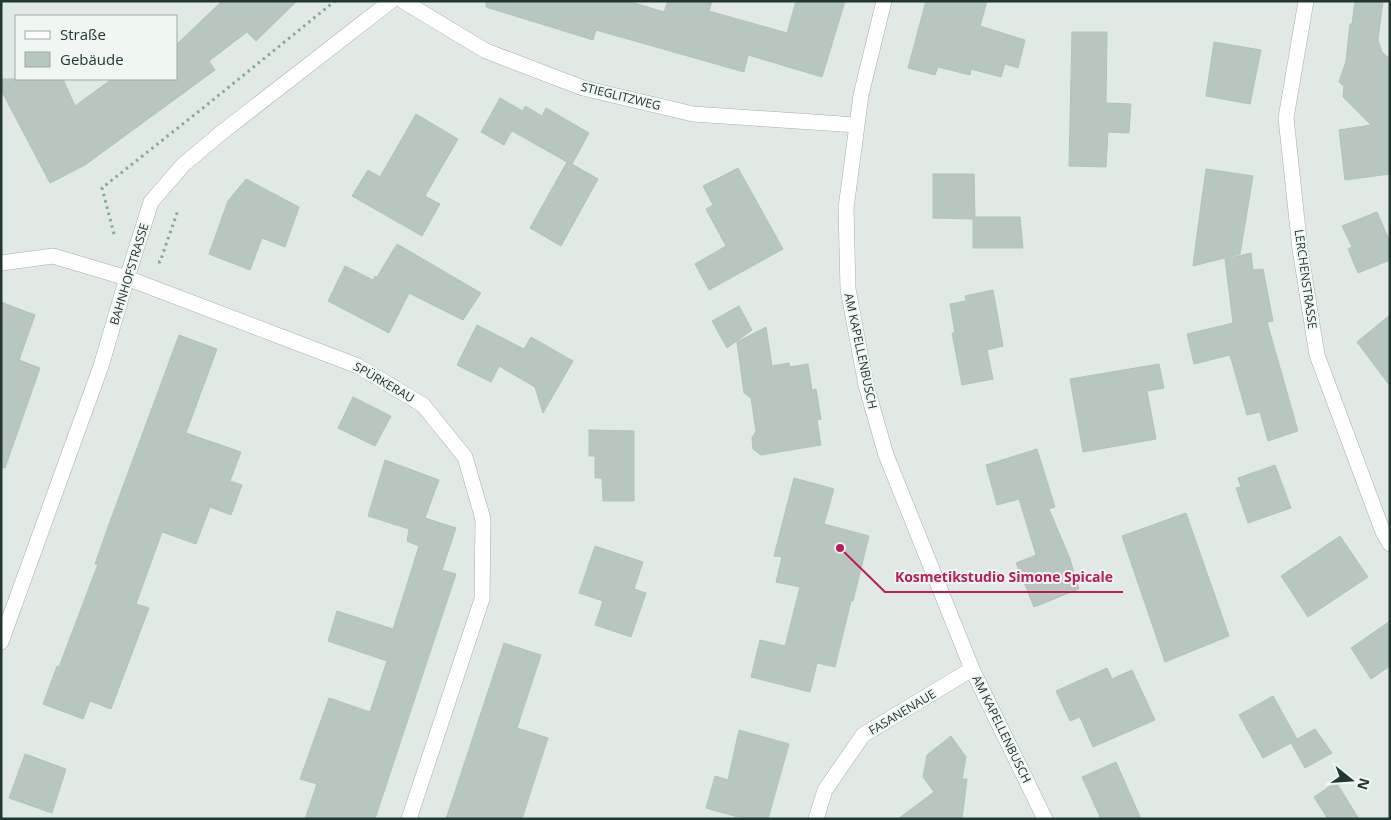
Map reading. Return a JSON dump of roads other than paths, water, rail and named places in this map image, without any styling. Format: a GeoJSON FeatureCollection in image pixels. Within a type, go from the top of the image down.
{"type":"FeatureCollection","features":[{"type":"Feature","properties":{"kind":"street","name":"BAHNHOFSTRASSE"},"geometry":{"type":"LineString","coordinates":[[1,642],[101,366],[152,202],[183,166],[222,133],[391,1]]}},
{"type":"Feature","properties":{"kind":"street","name":"STIEGLITZWEG"},"geometry":{"type":"LineString","coordinates":[[403,1],[486,51],[583,88],[693,114],[857,125]]}},
{"type":"Feature","properties":{"kind":"street","name":"AM KAPELLENBUSCH"},"geometry":{"type":"LineString","coordinates":[[884,1],[862,95],[846,208],[848,289],[866,385],[886,454],[972,669],[1046,819]]}},
{"type":"Feature","properties":{"kind":"street","name":"LERCHENSTRASSE"},"geometry":{"type":"LineString","coordinates":[[1306,1],[1286,118],[1300,249],[1317,355],[1383,532],[1390,544]]}},
{"type":"Feature","properties":{"kind":"street","name":"SPÜRKERAU"},"geometry":{"type":"LineString","coordinates":[[1,263],[52,256],[127,278],[358,366],[423,405],[464,457],[483,519],[482,599],[409,819]]}},
{"type":"Feature","properties":{"kind":"street","name":"FASANENAUE"},"geometry":{"type":"LineString","coordinates":[[816,819],[825,790],[863,735],[972,669]]}},
{"type":"Feature","properties":{"kind":"place","name":"Kosmetikstudio Simone Spicale"},"geometry":{"type":"Point","coordinates":[840,548]}}]}
